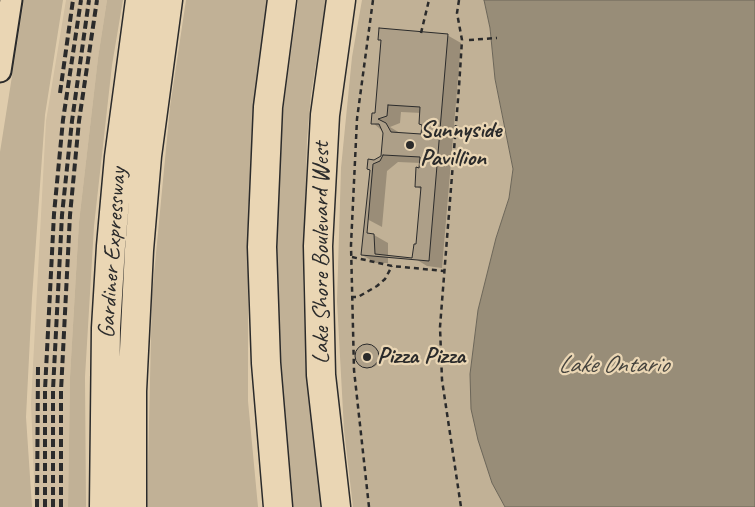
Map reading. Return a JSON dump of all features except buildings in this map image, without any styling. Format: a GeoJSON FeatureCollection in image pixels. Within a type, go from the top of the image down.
{"type":"FeatureCollection","features":[{"type":"Feature","properties":{"kind":"highway","name":"Gardiner Expressway"},"geometry":{"type":"LineString","coordinates":[[104,501],[106,328],[111,246],[119,157],[140,0]]}},
{"type":"Feature","properties":{"kind":"highway","name":"Gardiner Expressway"},"geometry":{"type":"LineString","coordinates":[[132,500],[132,391],[139,250],[147,156],[168,0]]}},
{"type":"Feature","properties":{"kind":"highway"},"geometry":{"type":"LineString","coordinates":[[278,507],[266,362],[262,247],[268,107],[282,0]]}},
{"type":"Feature","properties":{"kind":"highway","name":"Lake Shore Boulevard West"},"geometry":{"type":"LineString","coordinates":[[336,507],[321,375],[318,246],[324,115],[341,0]]}},
{"type":"Feature","properties":{"kind":"main road"},"geometry":{"type":"LineString","coordinates":[[0,71],[11,0]]}},
{"type":"Feature","properties":{"kind":"path"},"geometry":{"type":"LineString","coordinates":[[369,507],[354,370],[351,257],[357,119],[372,0]]}},
{"type":"Feature","properties":{"kind":"path"},"geometry":{"type":"LineString","coordinates":[[421,33],[429,0]]}},
{"type":"Feature","properties":{"kind":"path"},"geometry":{"type":"LineString","coordinates":[[459,0],[459,26],[462,40],[460,87],[440,327],[442,380],[461,507]]}},
{"type":"Feature","properties":{"kind":"path"},"geometry":{"type":"LineString","coordinates":[[469,40],[497,38]]}},
{"type":"Feature","properties":{"kind":"path"},"geometry":{"type":"LineString","coordinates":[[351,257],[392,266],[444,271]]}},
{"type":"Feature","properties":{"kind":"path"},"geometry":{"type":"LineString","coordinates":[[351,297],[358,297],[377,286],[385,278],[392,266]]}},
{"type":"Feature","properties":{"kind":"shaded area"},"geometry":{"type":"Polygon","coordinates":[[[24,0],[63,0],[45,115],[32,298],[26,417],[32,507],[0,507],[0,152],[24,0]]]}},
{"type":"Feature","properties":{"kind":"shaded area"},"geometry":{"type":"Polygon","coordinates":[[[66,0],[107,0],[98,58],[79,222],[70,377],[68,507],[35,507],[31,403],[46,121],[66,0]]]}},
{"type":"Feature","properties":{"kind":"shaded area"},"geometry":{"type":"Polygon","coordinates":[[[107,0],[123,0],[112,65],[94,226],[85,377],[86,507],[68,507],[70,377],[79,222],[98,58],[107,0]]]}},
{"type":"Feature","properties":{"kind":"shaded area"},"geometry":{"type":"Polygon","coordinates":[[[186,0],[270,0],[254,125],[248,218],[248,401],[258,507],[147,507],[152,295],[170,107],[186,0]]]}},
{"type":"Feature","properties":{"kind":"shaded area"},"geometry":{"type":"Polygon","coordinates":[[[298,0],[326,0],[311,95],[307,139],[303,285],[306,364],[321,507],[293,507],[282,410],[276,323],[275,218],[281,126],[298,0]]]}},
{"type":"Feature","properties":{"kind":"shaded area"},"geometry":{"type":"Polygon","coordinates":[[[362,0],[484,0],[490,28],[495,79],[513,169],[509,198],[496,238],[478,310],[470,374],[492,483],[505,507],[353,507],[344,430],[337,301],[341,168],[352,57],[362,0]]]}},
{"type":"Feature","properties":{"kind":"water","name":"Lake Ontario"},"geometry":{"type":"Polygon","coordinates":[[[484,0],[755,0],[755,507],[505,507],[492,483],[478,440],[471,409],[470,374],[478,310],[496,238],[509,198],[513,169],[495,79],[490,28],[484,0]]]}},
{"type":"Feature","properties":{"kind":"railway"},"geometry":{"type":"LineString","coordinates":[[60,93],[73,0]]}},
{"type":"Feature","properties":{"kind":"railway"},"geometry":{"type":"LineString","coordinates":[[45,507],[45,390],[54,214],[63,120],[81,0]]}},
{"type":"Feature","properties":{"kind":"railway"},"geometry":{"type":"LineString","coordinates":[[53,507],[53,390],[62,215],[72,121],[89,0]]}},
{"type":"Feature","properties":{"kind":"railway"},"geometry":{"type":"LineString","coordinates":[[61,507],[61,391],[70,215],[79,121],[97,0]]}},
{"type":"Feature","properties":{"kind":"railway"},"geometry":{"type":"LineString","coordinates":[[37,507],[38,367]]}},
{"type":"Feature","properties":{"kind":"place","name":"Sunnyside Pavillion"},"geometry":{"type":"Point","coordinates":[410,145]}},
{"type":"Feature","properties":{"kind":"place","name":"Pizza Pizza"},"geometry":{"type":"Point","coordinates":[367,357]}}]}
